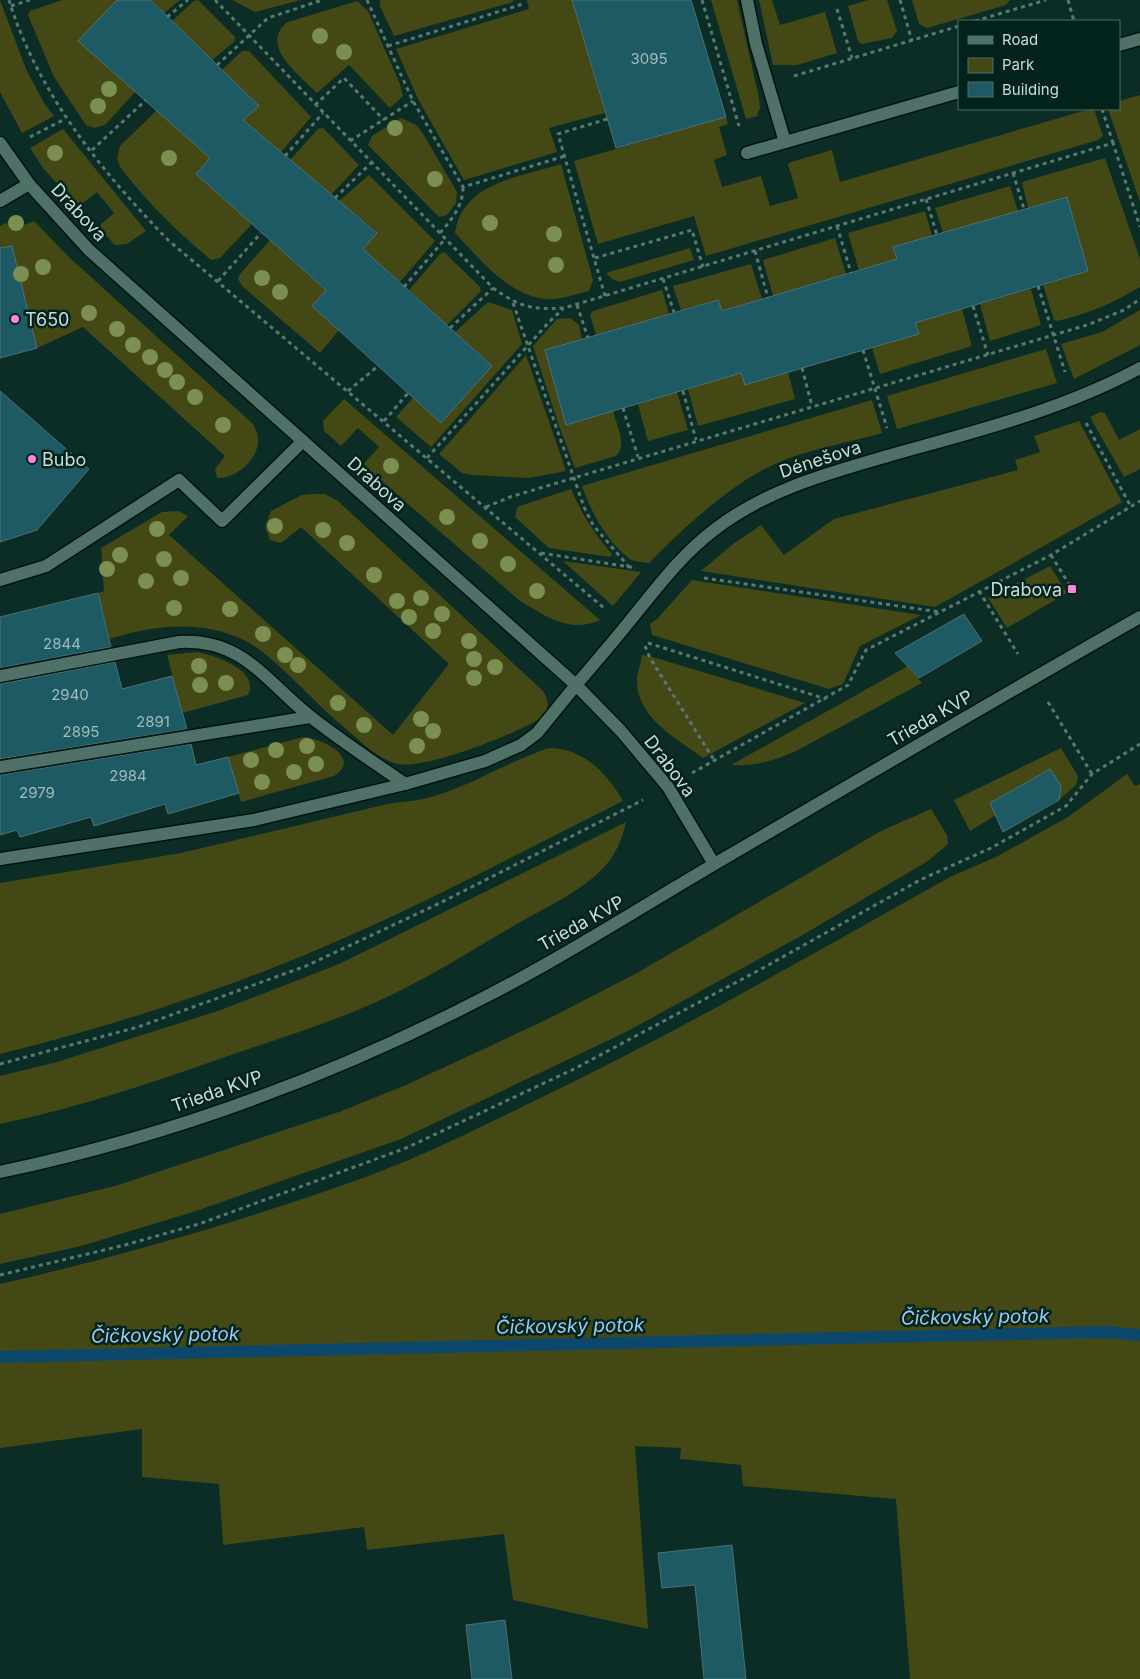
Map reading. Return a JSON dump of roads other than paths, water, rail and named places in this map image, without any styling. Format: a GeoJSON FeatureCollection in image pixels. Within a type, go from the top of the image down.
{"type":"FeatureCollection","features":[{"type":"Feature","properties":{"kind":"street"},"geometry":{"type":"LineString","coordinates":[[747,0],[767,84],[784,142]]}},
{"type":"Feature","properties":{"kind":"street"},"geometry":{"type":"LineString","coordinates":[[1120,45],[1140,39]]}},
{"type":"Feature","properties":{"kind":"street"},"geometry":{"type":"LineString","coordinates":[[747,153],[958,92]]}},
{"type":"Feature","properties":{"kind":"street","name":"Drabova"},"geometry":{"type":"LineString","coordinates":[[2,146],[30,184],[89,250],[576,686],[621,731],[668,787],[714,864]]}},
{"type":"Feature","properties":{"kind":"street"},"geometry":{"type":"LineString","coordinates":[[0,201],[30,184]]}},
{"type":"Feature","properties":{"kind":"street","name":"Dénešova"},"geometry":{"type":"LineString","coordinates":[[0,859],[254,820],[406,784],[486,761],[521,745],[537,733],[626,627],[668,573],[715,529],[785,488],[818,476],[1016,420],[1074,400],[1140,368]]}},
{"type":"Feature","properties":{"kind":"street"},"geometry":{"type":"LineString","coordinates":[[0,580],[46,566],[179,480],[222,521],[303,441]]}},
{"type":"Feature","properties":{"kind":"street","name":"Trieda KVP"},"geometry":{"type":"LineString","coordinates":[[0,1172],[128,1140],[242,1102],[352,1059],[481,999],[636,912],[714,864],[1140,617]]}},
{"type":"Feature","properties":{"kind":"street"},"geometry":{"type":"LineString","coordinates":[[0,676],[180,642],[199,641],[234,652],[261,671],[310,717],[406,784]]}},
{"type":"Feature","properties":{"kind":"street"},"geometry":{"type":"LineString","coordinates":[[0,767],[310,717]]}},
{"type":"Feature","properties":{"kind":"waterway","name":"Čičkovský potok"},"geometry":{"type":"LineString","coordinates":[[0,1357],[1106,1332],[1140,1335]]}},
{"type":"Feature","properties":{"kind":"place","name":"T650"},"geometry":{"type":"Point","coordinates":[15,319]}},
{"type":"Feature","properties":{"kind":"place","name":"Bubo"},"geometry":{"type":"Point","coordinates":[32,459]}},
{"type":"Feature","properties":{"kind":"place","name":"Drabova"},"geometry":{"type":"Point","coordinates":[1072,589]}}]}
